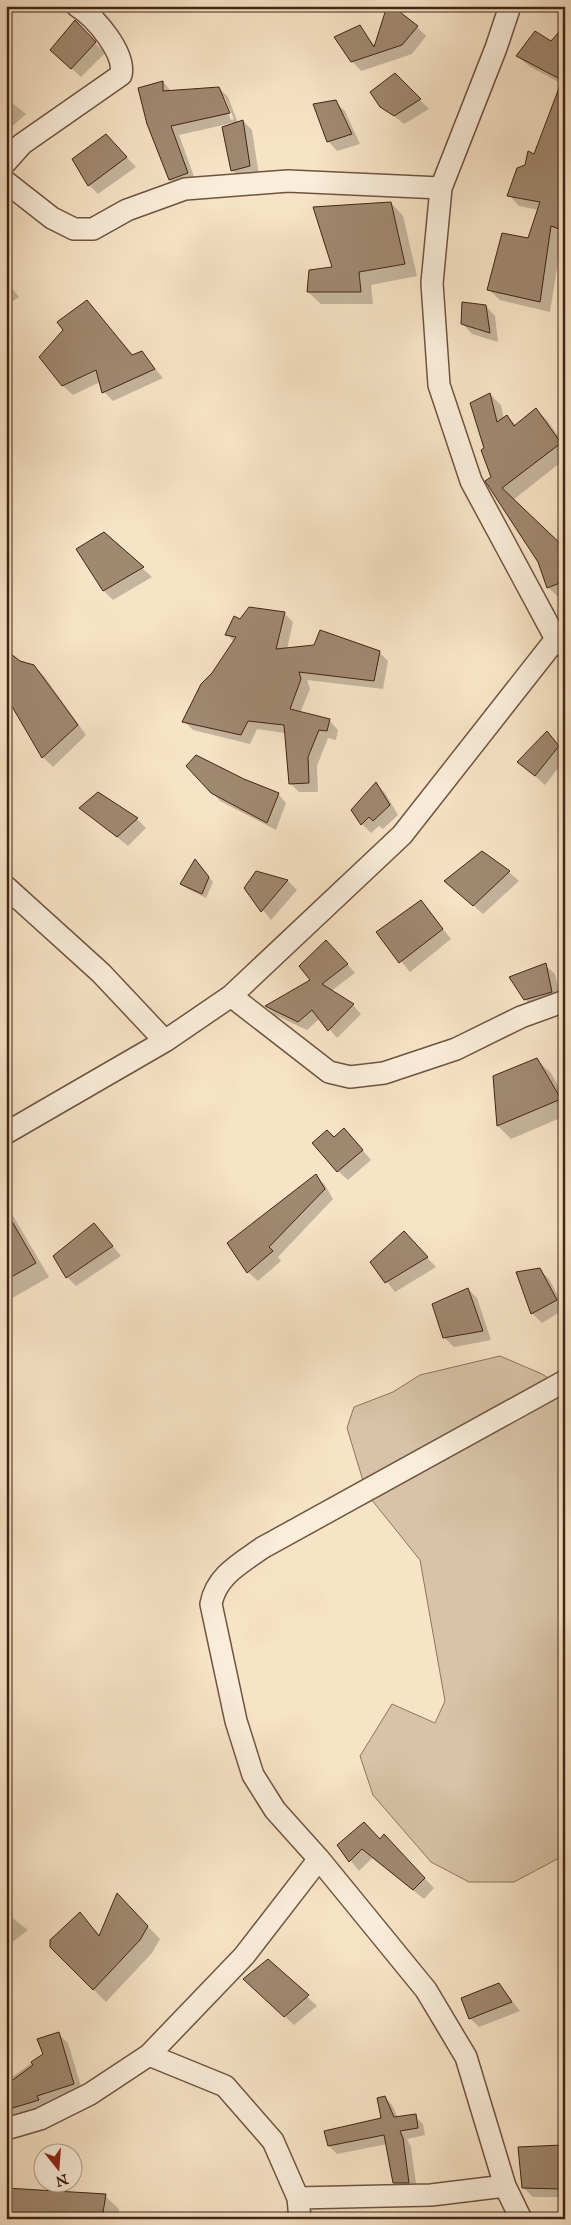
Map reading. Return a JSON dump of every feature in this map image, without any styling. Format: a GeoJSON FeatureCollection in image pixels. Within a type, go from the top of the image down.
{"type":"FeatureCollection","features":[{"type":"Feature","properties":{"kind":"street"},"geometry":{"type":"LineString","coordinates":[[6,162],[22,144],[121,76],[122,68],[111,40],[88,13],[77,6]]}},
{"type":"Feature","properties":{"kind":"street"},"geometry":{"type":"LineString","coordinates":[[6,1133],[165,1041],[232,996],[402,834],[560,643],[471,481],[439,385],[432,283],[441,188],[496,48],[510,6]]}},
{"type":"Feature","properties":{"kind":"street"},"geometry":{"type":"LineString","coordinates":[[6,182],[52,218],[74,229],[93,229],[127,210],[185,189],[288,181],[441,188]]}},
{"type":"Feature","properties":{"kind":"street"},"geometry":{"type":"LineString","coordinates":[[6,887],[101,973],[165,1041]]}},
{"type":"Feature","properties":{"kind":"street"},"geometry":{"type":"LineString","coordinates":[[232,996],[329,1072],[350,1076],[384,1073],[456,1049],[521,1016],[565,1001]]}},
{"type":"Feature","properties":{"kind":"street"},"geometry":{"type":"LineString","coordinates":[[521,2219],[505,2186],[466,2057],[426,1990],[319,1859],[275,1810],[253,1775],[236,1721],[211,1604],[213,1593],[224,1576],[262,1548],[565,1381]]}},
{"type":"Feature","properties":{"kind":"street"},"geometry":{"type":"LineString","coordinates":[[6,2129],[40,2120],[90,2094],[148,2054],[244,1956],[319,1859]]}},
{"type":"Feature","properties":{"kind":"street"},"geometry":{"type":"LineString","coordinates":[[148,2054],[224,2086],[273,2141],[299,2208],[505,2186]]}},
{"type":"Feature","properties":{"kind":"shaded area"},"geometry":{"type":"Polygon","coordinates":[[[500,1356],[542,1374],[565,1389],[565,1855],[514,1882],[469,1882],[431,1862],[373,1795],[360,1756],[392,1704],[435,1723],[445,1701],[420,1560],[367,1494],[347,1428],[354,1407],[393,1392],[420,1375],[500,1356]]]}},
{"type":"Feature","properties":{"kind":"building"},"geometry":{"type":"Polygon","coordinates":[[[387,6],[392,6],[418,26],[402,45],[351,62],[334,37],[360,25],[374,47],[387,6]]]}},
{"type":"Feature","properties":{"kind":"building"},"geometry":{"type":"Polygon","coordinates":[[[75,20],[96,42],[71,69],[50,50],[75,20]]]}},
{"type":"Feature","properties":{"kind":"building"},"geometry":{"type":"Polygon","coordinates":[[[565,25],[565,231],[551,226],[540,302],[487,290],[502,233],[528,238],[540,202],[507,196],[517,168],[525,165],[528,151],[534,154],[562,80],[516,56],[535,31],[551,41],[565,25]]]}},
{"type":"Feature","properties":{"kind":"building"},"geometry":{"type":"Polygon","coordinates":[[[395,73],[421,99],[394,116],[380,107],[370,92],[395,73]]]}},
{"type":"Feature","properties":{"kind":"building"},"geometry":{"type":"Polygon","coordinates":[[[163,81],[163,91],[219,87],[230,113],[171,126],[188,173],[169,180],[147,124],[138,88],[163,81]]]}},
{"type":"Feature","properties":{"kind":"building"},"geometry":{"type":"Polygon","coordinates":[[[336,100],[352,134],[327,142],[313,104],[336,100]]]}},
{"type":"Feature","properties":{"kind":"building"},"geometry":{"type":"Polygon","coordinates":[[[243,120],[250,166],[231,171],[222,127],[243,120]]]}},
{"type":"Feature","properties":{"kind":"building"},"geometry":{"type":"Polygon","coordinates":[[[106,134],[127,157],[88,186],[72,159],[106,134]]]}},
{"type":"Feature","properties":{"kind":"building"},"geometry":{"type":"Polygon","coordinates":[[[391,202],[405,264],[359,272],[361,292],[307,292],[309,270],[332,267],[313,207],[391,202]]]}},
{"type":"Feature","properties":{"kind":"building"},"geometry":{"type":"Polygon","coordinates":[[[87,300],[132,355],[142,351],[155,369],[102,393],[96,370],[62,386],[39,357],[63,330],[57,322],[87,300]]]}},
{"type":"Feature","properties":{"kind":"building"},"geometry":{"type":"Polygon","coordinates":[[[462,302],[486,305],[490,333],[461,324],[462,302]]]}},
{"type":"Feature","properties":{"kind":"building"},"geometry":{"type":"Polygon","coordinates":[[[490,393],[497,422],[507,415],[514,426],[536,408],[561,443],[502,488],[565,548],[565,581],[547,588],[538,562],[485,481],[491,477],[481,450],[484,448],[470,403],[490,393]]]}},
{"type":"Feature","properties":{"kind":"building"},"geometry":{"type":"Polygon","coordinates":[[[104,532],[144,567],[103,591],[76,549],[104,532]]]}},
{"type":"Feature","properties":{"kind":"building"},"geometry":{"type":"Polygon","coordinates":[[[249,607],[285,612],[276,649],[314,645],[320,630],[380,651],[374,681],[299,672],[301,679],[290,709],[330,719],[327,731],[319,730],[308,757],[309,783],[289,784],[284,725],[248,721],[241,735],[182,722],[201,684],[212,673],[236,637],[225,635],[234,616],[240,619],[249,607]]]}},
{"type":"Feature","properties":{"kind":"building"},"geometry":{"type":"Polygon","coordinates":[[[6,650],[20,661],[34,665],[78,725],[42,758],[6,696],[6,650]]]}},
{"type":"Feature","properties":{"kind":"building"},"geometry":{"type":"Polygon","coordinates":[[[547,731],[559,746],[535,776],[517,762],[547,731]]]}},
{"type":"Feature","properties":{"kind":"building"},"geometry":{"type":"Polygon","coordinates":[[[196,755],[244,779],[279,793],[267,823],[211,793],[186,766],[196,755]]]}},
{"type":"Feature","properties":{"kind":"building"},"geometry":{"type":"Polygon","coordinates":[[[376,782],[390,805],[373,821],[369,817],[361,825],[351,810],[376,782]]]}},
{"type":"Feature","properties":{"kind":"building"},"geometry":{"type":"Polygon","coordinates":[[[98,792],[138,818],[117,837],[79,808],[98,792]]]}},
{"type":"Feature","properties":{"kind":"building"},"geometry":{"type":"Polygon","coordinates":[[[482,851],[510,871],[473,906],[444,881],[482,851]]]}},
{"type":"Feature","properties":{"kind":"building"},"geometry":{"type":"Polygon","coordinates":[[[195,859],[209,877],[202,894],[180,884],[195,859]]]}},
{"type":"Feature","properties":{"kind":"building"},"geometry":{"type":"Polygon","coordinates":[[[256,871],[288,880],[261,912],[244,888],[256,871]]]}},
{"type":"Feature","properties":{"kind":"building"},"geometry":{"type":"Polygon","coordinates":[[[421,900],[443,929],[399,963],[376,932],[421,900]]]}},
{"type":"Feature","properties":{"kind":"building"},"geometry":{"type":"Polygon","coordinates":[[[326,940],[348,964],[322,984],[354,1004],[328,1031],[312,1010],[298,1022],[265,1006],[310,980],[299,966],[326,940]]]}},
{"type":"Feature","properties":{"kind":"building"},"geometry":{"type":"Polygon","coordinates":[[[546,963],[552,992],[524,1000],[509,977],[546,963]]]}},
{"type":"Feature","properties":{"kind":"building"},"geometry":{"type":"Polygon","coordinates":[[[537,1058],[561,1099],[497,1126],[493,1076],[537,1058]]]}},
{"type":"Feature","properties":{"kind":"building"},"geometry":{"type":"Polygon","coordinates":[[[344,1128],[363,1150],[337,1172],[312,1143],[327,1130],[334,1137],[344,1128]]]}},
{"type":"Feature","properties":{"kind":"building"},"geometry":{"type":"Polygon","coordinates":[[[316,1174],[325,1189],[269,1247],[273,1251],[247,1273],[227,1243],[316,1174]]]}},
{"type":"Feature","properties":{"kind":"building"},"geometry":{"type":"Polygon","coordinates":[[[6,1211],[36,1263],[6,1280],[6,1211]]]}},
{"type":"Feature","properties":{"kind":"building"},"geometry":{"type":"Polygon","coordinates":[[[94,1223],[113,1246],[66,1278],[53,1256],[94,1223]]]}},
{"type":"Feature","properties":{"kind":"building"},"geometry":{"type":"Polygon","coordinates":[[[404,1231],[428,1257],[385,1283],[370,1262],[404,1231]]]}},
{"type":"Feature","properties":{"kind":"building"},"geometry":{"type":"Polygon","coordinates":[[[540,1268],[557,1300],[531,1314],[516,1272],[540,1268]]]}},
{"type":"Feature","properties":{"kind":"building"},"geometry":{"type":"Polygon","coordinates":[[[468,1288],[483,1331],[443,1338],[432,1304],[468,1288]]]}},
{"type":"Feature","properties":{"kind":"building"},"geometry":{"type":"Polygon","coordinates":[[[364,1822],[380,1839],[384,1834],[425,1878],[413,1890],[362,1849],[349,1862],[337,1845],[364,1822]]]}},
{"type":"Feature","properties":{"kind":"building"},"geometry":{"type":"Polygon","coordinates":[[[117,1893],[148,1926],[140,1940],[93,1990],[50,1947],[50,1940],[80,1912],[99,1936],[117,1893]]]}},
{"type":"Feature","properties":{"kind":"building"},"geometry":{"type":"Polygon","coordinates":[[[268,1959],[309,1995],[284,2017],[243,1979],[268,1959]]]}},
{"type":"Feature","properties":{"kind":"building"},"geometry":{"type":"Polygon","coordinates":[[[499,1983],[512,2002],[469,2019],[461,1998],[499,1983]]]}},
{"type":"Feature","properties":{"kind":"building"},"geometry":{"type":"Polygon","coordinates":[[[59,2032],[74,2084],[37,2096],[39,2100],[6,2110],[6,2085],[33,2065],[31,2062],[43,2054],[37,2039],[59,2032]]]}},
{"type":"Feature","properties":{"kind":"building"},"geometry":{"type":"Polygon","coordinates":[[[385,2096],[394,2117],[416,2114],[418,2128],[400,2131],[403,2138],[409,2183],[393,2183],[384,2135],[328,2146],[324,2131],[381,2118],[377,2098],[385,2096]]]}},
{"type":"Feature","properties":{"kind":"building"},"geometry":{"type":"Polygon","coordinates":[[[562,2145],[560,2189],[522,2188],[518,2147],[562,2145]]]}},
{"type":"Feature","properties":{"kind":"building"},"geometry":{"type":"Polygon","coordinates":[[[6,2188],[32,2190],[32,2192],[106,2194],[102,2219],[6,2219],[6,2188]]]}}]}
